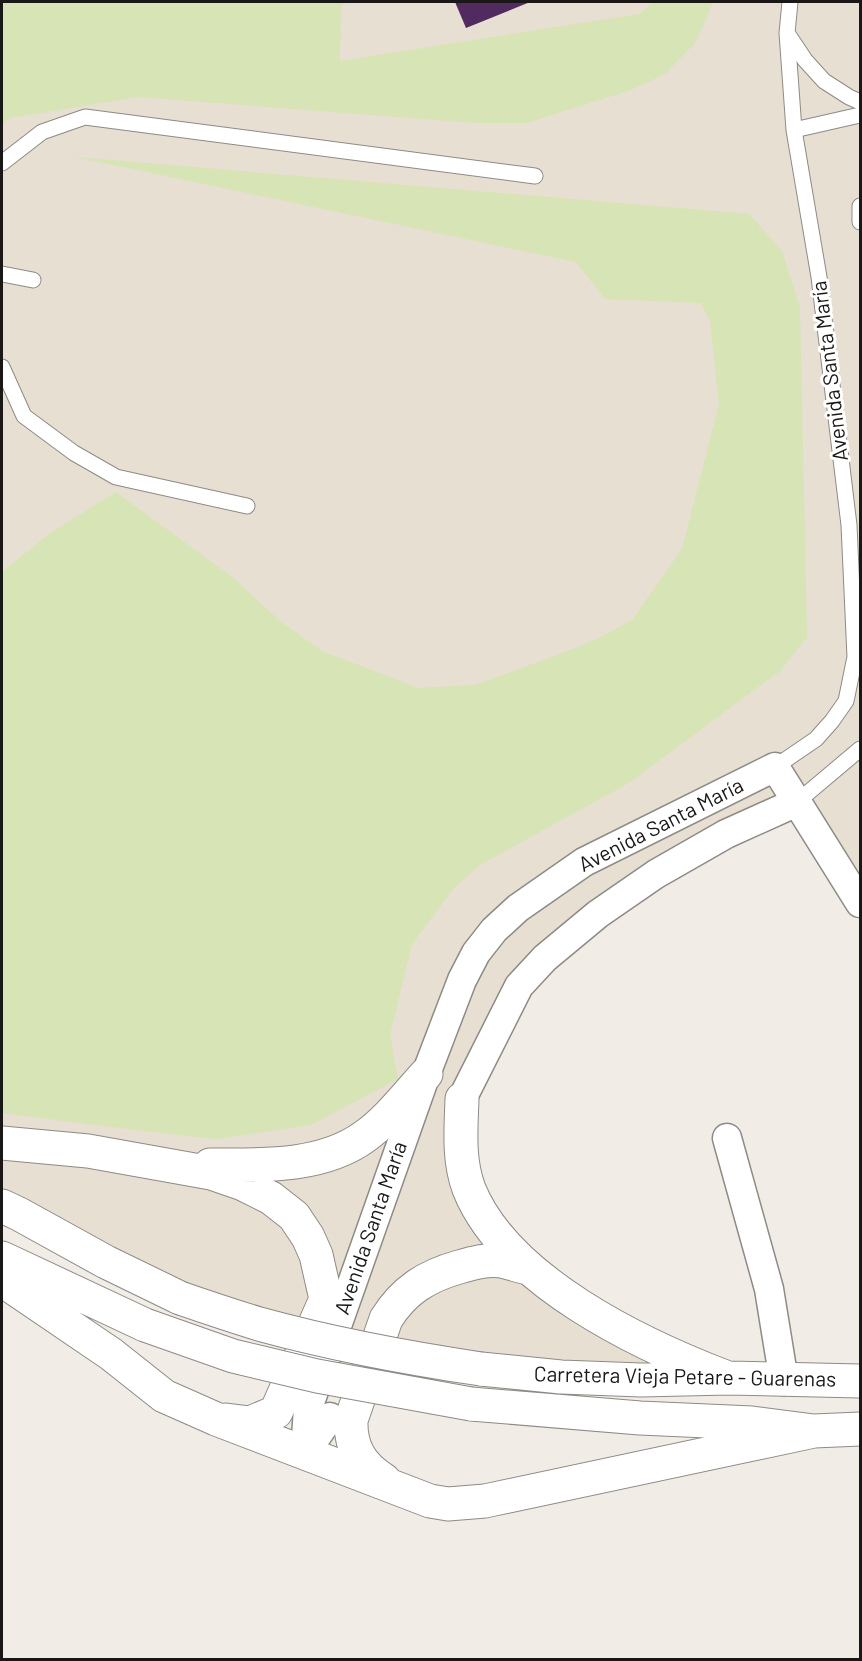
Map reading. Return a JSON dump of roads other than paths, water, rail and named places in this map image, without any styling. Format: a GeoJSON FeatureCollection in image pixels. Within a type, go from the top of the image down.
{"type":"FeatureCollection","features":[{"type":"Feature","properties":{"kind":"main road"},"geometry":{"type":"LineString","coordinates":[[177,1166],[243,1165],[316,1159],[363,1138],[387,1117],[426,1074]]}},
{"type":"Feature","properties":{"kind":"main road"},"geometry":{"type":"LineString","coordinates":[[462,1099],[461,1151],[469,1188],[491,1227],[528,1268],[616,1328],[670,1355],[728,1378]]}},
{"type":"Feature","properties":{"kind":"main road"},"geometry":{"type":"LineString","coordinates":[[2,1143],[88,1151],[212,1173],[243,1184],[271,1198],[294,1216],[308,1237],[316,1255],[326,1299],[276,1412],[250,1423],[216,1419]]}},
{"type":"Feature","properties":{"kind":"main road","name":"Carretera Vieja Petare - Guarenas"},"geometry":{"type":"LineString","coordinates":[[2,1206],[106,1262],[180,1298],[260,1324],[412,1359],[561,1377],[641,1380],[728,1378],[861,1381]]}},
{"type":"Feature","properties":{"kind":"main road","name":"Carretera Vieja Petare - Guarenas"},"geometry":{"type":"LineString","coordinates":[[2,1258],[145,1325],[233,1356],[317,1376],[471,1404],[640,1418],[752,1422],[814,1431],[861,1429]]}},
{"type":"Feature","properties":{"kind":"main road"},"geometry":{"type":"LineString","coordinates":[[414,1496],[370,1471],[358,1457],[351,1432],[351,1420],[386,1319],[405,1293],[418,1283],[445,1271],[486,1261],[500,1261],[528,1268]]}},
{"type":"Feature","properties":{"kind":"main road"},"geometry":{"type":"LineString","coordinates":[[2,1280],[111,1354],[164,1396],[216,1419],[414,1496],[448,1504],[485,1501],[814,1431]]}},
{"type":"Feature","properties":{"kind":"street"},"geometry":{"type":"LineString","coordinates":[[775,767],[861,903]]}},
{"type":"Feature","properties":{"kind":"street","name":"Avenida Santa María"},"geometry":{"type":"LineString","coordinates":[[306,1454],[308,1408],[426,1074],[462,980],[476,953],[494,930],[518,908],[584,862],[775,767]]}},
{"type":"Feature","properties":{"kind":"street","name":"Avenida Santa María"},"geometry":{"type":"LineString","coordinates":[[462,1099],[519,986],[545,958],[598,914],[656,874],[726,834],[798,802]]}},
{"type":"Feature","properties":{"kind":"street"},"geometry":{"type":"LineString","coordinates":[[727,1138],[769,1289],[784,1381]]}},
{"type":"Feature","properties":{"kind":"street"},"geometry":{"type":"LineString","coordinates":[[306,1454],[330,1417]]}},
{"type":"Feature","properties":{"kind":"lane","name":"Avenida Santa María"},"geometry":{"type":"LineString","coordinates":[[775,767],[816,739],[846,701],[855,657],[856,607],[849,525],[819,277],[794,130],[787,33],[790,2]]}},
{"type":"Feature","properties":{"kind":"lane"},"geometry":{"type":"LineString","coordinates":[[787,33],[805,60],[824,81],[861,102]]}},
{"type":"Feature","properties":{"kind":"lane"},"geometry":{"type":"LineString","coordinates":[[794,130],[861,115]]}},
{"type":"Feature","properties":{"kind":"lane"},"geometry":{"type":"LineString","coordinates":[[2,163],[42,132],[85,117],[535,176]]}},
{"type":"Feature","properties":{"kind":"lane"},"geometry":{"type":"LineString","coordinates":[[861,206],[861,222]]}},
{"type":"Feature","properties":{"kind":"lane"},"geometry":{"type":"LineString","coordinates":[[2,274],[33,280]]}},
{"type":"Feature","properties":{"kind":"lane"},"geometry":{"type":"LineString","coordinates":[[2,367],[24,416],[74,453],[116,477],[247,506]]}},
{"type":"Feature","properties":{"kind":"lane","name":"Avenida Santa María"},"geometry":{"type":"LineString","coordinates":[[798,802],[861,749]]}}]}
